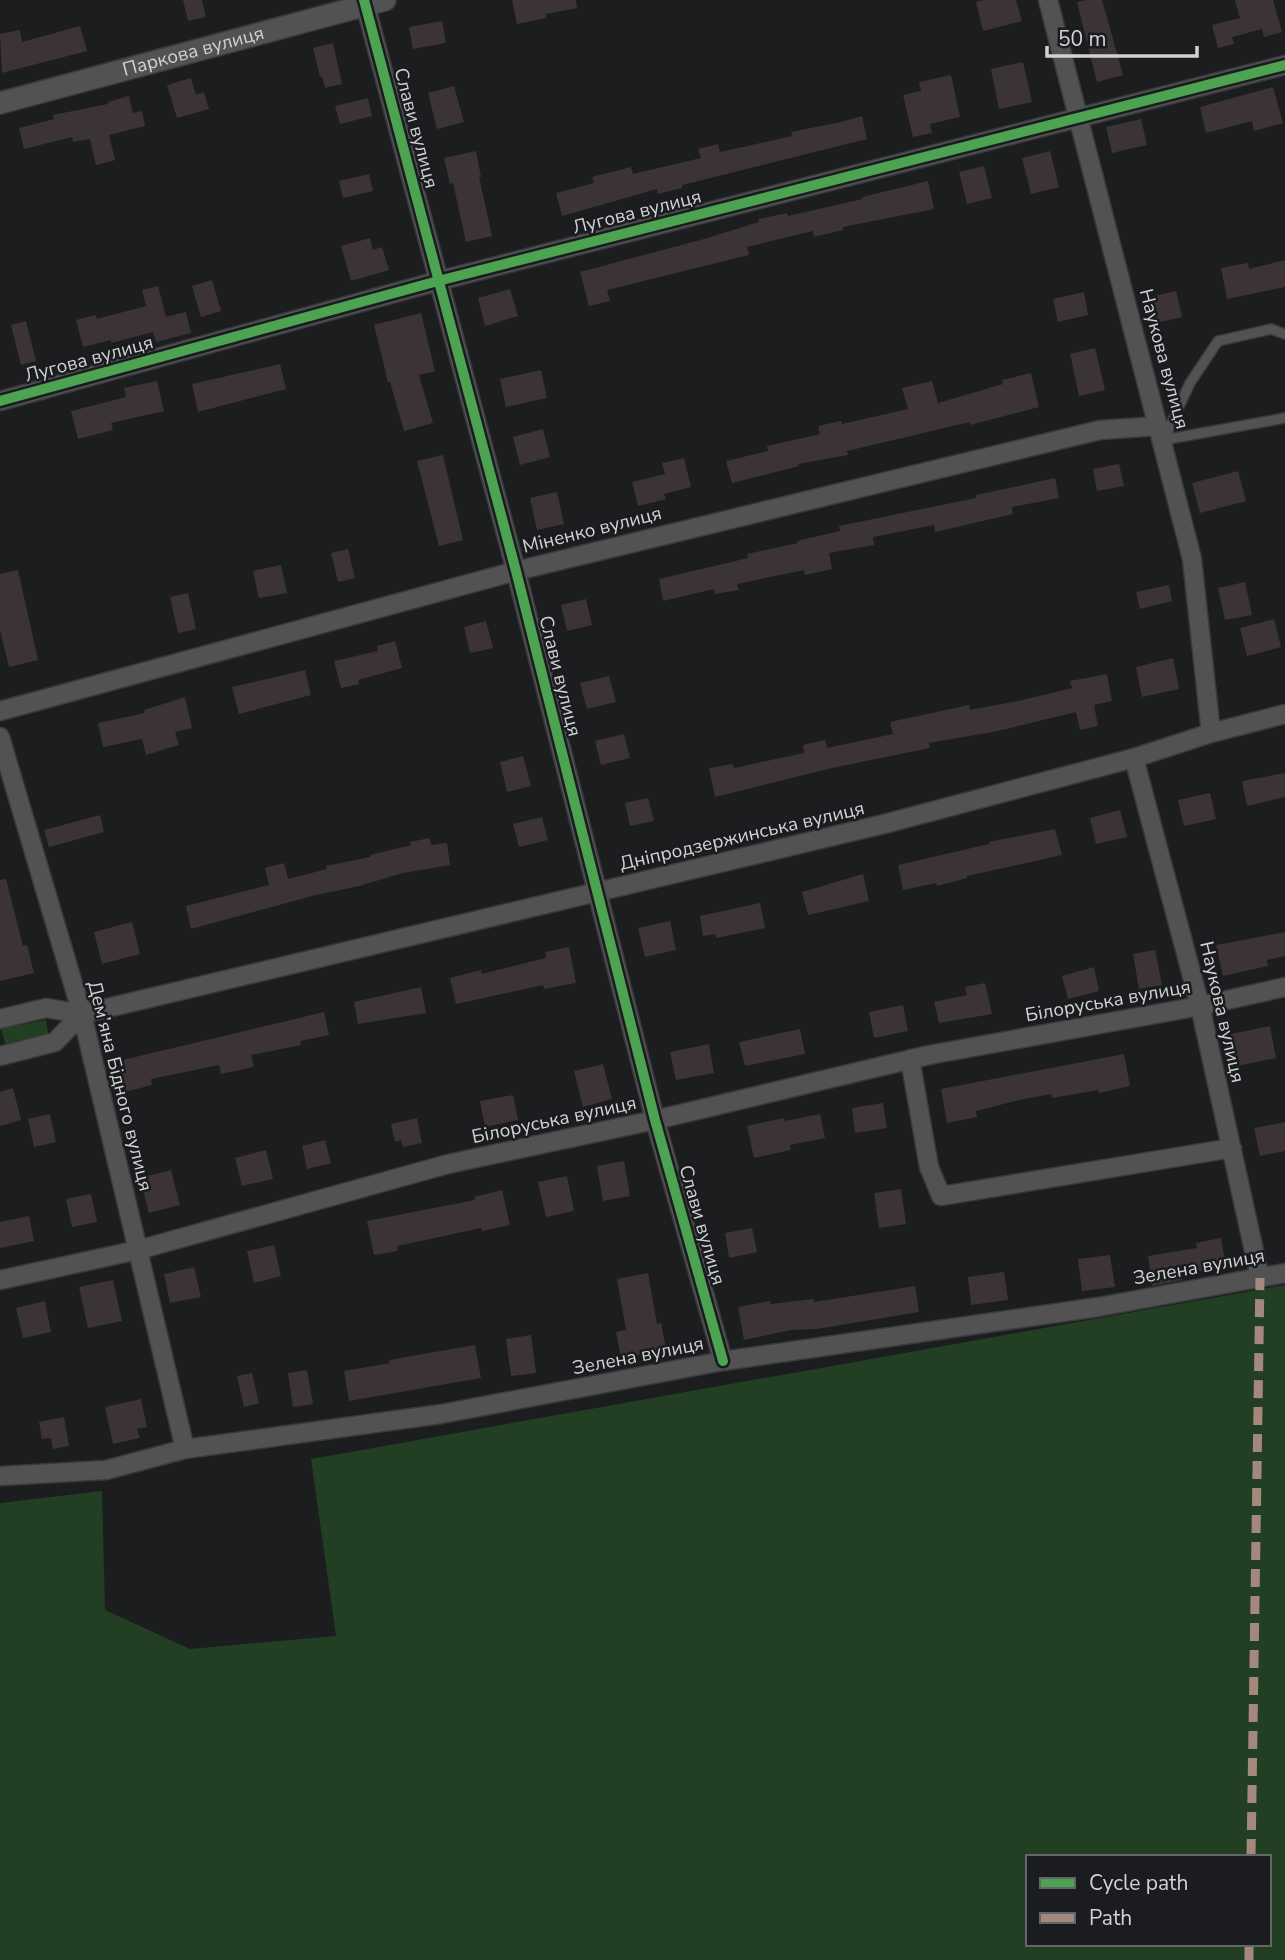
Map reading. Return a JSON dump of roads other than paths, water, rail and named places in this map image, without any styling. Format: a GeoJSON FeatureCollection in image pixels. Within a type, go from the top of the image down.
{"type":"FeatureCollection","features":[{"type":"Feature","properties":{"kind":"street","name":"Наукова вулиця"},"geometry":{"type":"LineString","coordinates":[[1048,0],[1192,559],[1210,733]]}},
{"type":"Feature","properties":{"kind":"street","name":"Паркова вулиця"},"geometry":{"type":"LineString","coordinates":[[0,103],[371,2]]}},
{"type":"Feature","properties":{"kind":"street","name":"Слави вулиця"},"geometry":{"type":"LineString","coordinates":[[371,2],[438,281],[516,570],[655,1120],[723,1361]]}},
{"type":"Feature","properties":{"kind":"street","name":"Лугова вулиця"},"geometry":{"type":"LineString","coordinates":[[0,401],[438,281],[1285,65]]}},
{"type":"Feature","properties":{"kind":"street","name":"Міненко вулиця"},"geometry":{"type":"LineString","coordinates":[[0,711],[516,570],[1100,430],[1161,433]]}},
{"type":"Feature","properties":{"kind":"street","name":"Дніпродзержинська вулиця"},"geometry":{"type":"LineString","coordinates":[[0,1019],[46,1008],[82,1014],[884,824],[1134,758],[1210,733],[1285,715]]}},
{"type":"Feature","properties":{"kind":"street","name":"Дем’яна Бідного вулиця"},"geometry":{"type":"LineString","coordinates":[[0,737],[82,1014],[185,1448]]}},
{"type":"Feature","properties":{"kind":"street","name":"Наукова вулиця"},"geometry":{"type":"LineString","coordinates":[[1134,758],[1200,1006],[1260,1278]]}},
{"type":"Feature","properties":{"kind":"street","name":"Білоруська вулиця"},"geometry":{"type":"LineString","coordinates":[[0,1280],[138,1251],[448,1164],[655,1120],[910,1059],[1285,988]]}},
{"type":"Feature","properties":{"kind":"street"},"geometry":{"type":"LineString","coordinates":[[0,1056],[55,1042],[82,1014]]}},
{"type":"Feature","properties":{"kind":"street"},"geometry":{"type":"LineString","coordinates":[[910,1059],[929,1167],[941,1196],[1232,1148]]}},
{"type":"Feature","properties":{"kind":"street","name":"Зелена вулиця"},"geometry":{"type":"LineString","coordinates":[[0,1476],[106,1470],[185,1448],[441,1414],[723,1361],[1098,1307],[1285,1273]]}},
{"type":"Feature","properties":{"kind":"lane"},"geometry":{"type":"LineString","coordinates":[[1161,433],[1218,341],[1271,329],[1285,334]]}},
{"type":"Feature","properties":{"kind":"lane"},"geometry":{"type":"LineString","coordinates":[[1161,433],[1285,418]]}}]}
